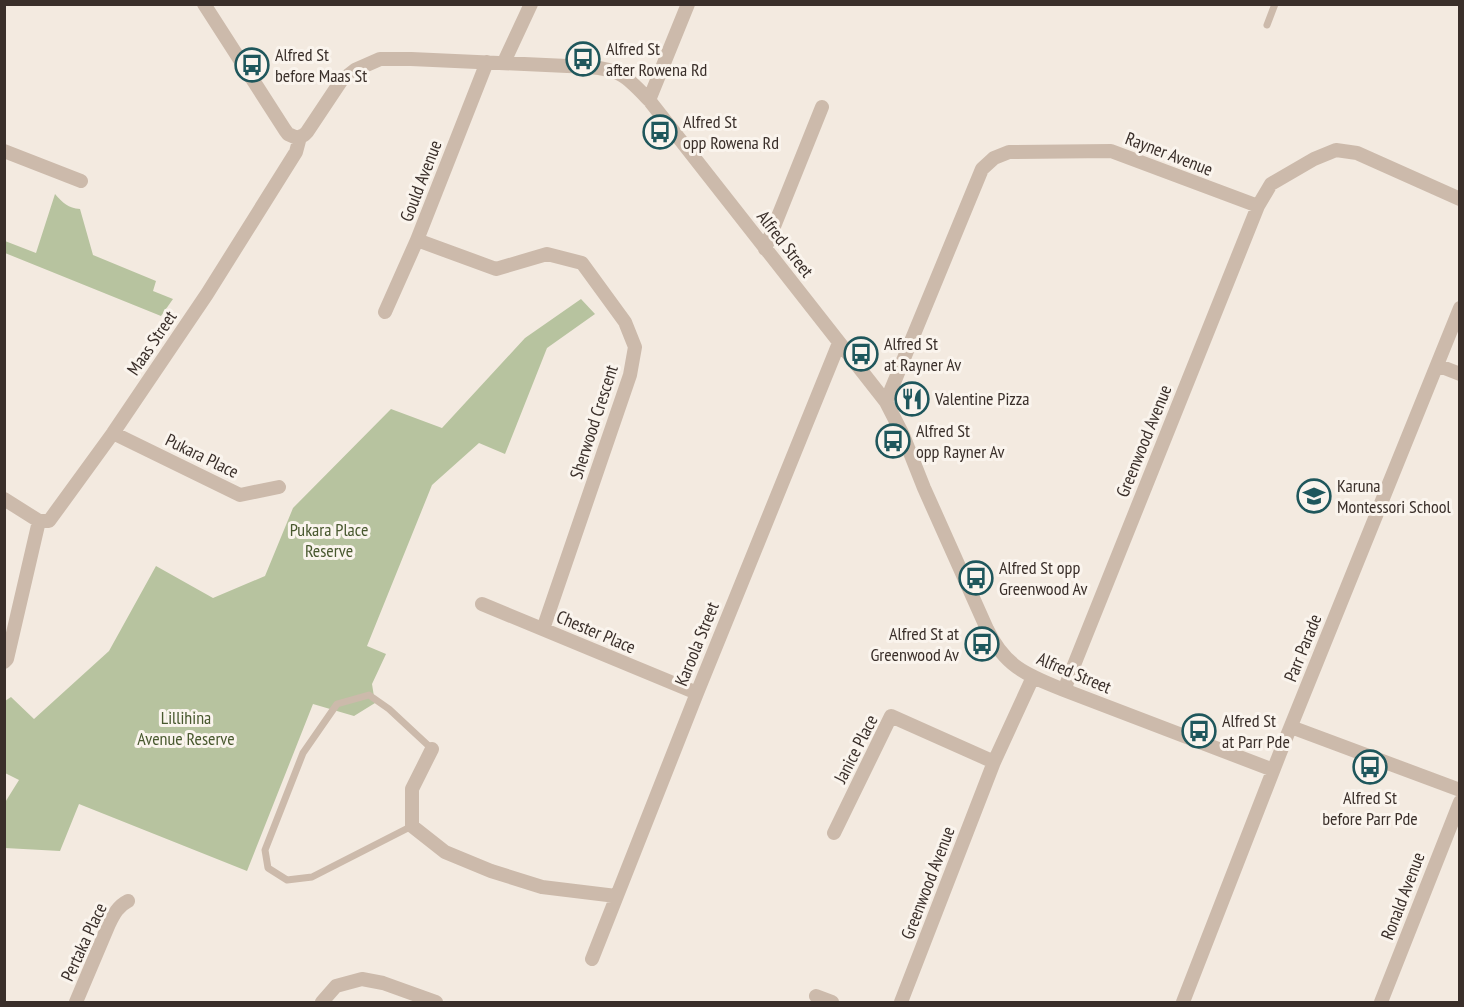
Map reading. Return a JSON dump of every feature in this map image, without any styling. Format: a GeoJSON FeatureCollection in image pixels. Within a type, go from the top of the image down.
{"type":"FeatureCollection","features":[{"type":"Feature","properties":{"kind":"street"},"geometry":{"type":"LineString","coordinates":[[204,4],[285,130],[293,137],[300,137]]}},
{"type":"Feature","properties":{"kind":"street"},"geometry":{"type":"LineString","coordinates":[[504,62],[531,4]]}},
{"type":"Feature","properties":{"kind":"street"},"geometry":{"type":"LineString","coordinates":[[649,100],[688,4]]}},
{"type":"Feature","properties":{"kind":"street","name":"Alfred Street"},"geometry":{"type":"LineString","coordinates":[[300,137],[307,132],[341,81],[355,70],[380,59],[504,62],[602,68],[612,70],[629,79],[649,100],[886,402],[903,435],[924,488],[991,638],[1009,661],[1033,677],[1064,690],[1273,770]]}},
{"type":"Feature","properties":{"kind":"street","name":"Gould Avenue"},"geometry":{"type":"LineString","coordinates":[[386,312],[487,62]]}},
{"type":"Feature","properties":{"kind":"street"},"geometry":{"type":"LineString","coordinates":[[765,249],[822,107]]}},
{"type":"Feature","properties":{"kind":"street","name":"Maas Street"},"geometry":{"type":"LineString","coordinates":[[39,521],[49,520],[113,433],[213,285],[296,152],[300,137]]}},
{"type":"Feature","properties":{"kind":"street"},"geometry":{"type":"LineString","coordinates":[[1257,206],[1271,184],[1314,159],[1336,150],[1357,153],[1460,199]]}},
{"type":"Feature","properties":{"kind":"street"},"geometry":{"type":"LineString","coordinates":[[4,151],[81,181]]}},
{"type":"Feature","properties":{"kind":"street","name":"Rayner Avenue"},"geometry":{"type":"LineString","coordinates":[[886,402],[982,169],[994,158],[1010,152],[1111,151],[1257,206]]}},
{"type":"Feature","properties":{"kind":"street","name":"Greenwood Avenue"},"geometry":{"type":"LineString","coordinates":[[1064,690],[1257,206]]}},
{"type":"Feature","properties":{"kind":"street","name":"Sherwood Crescent"},"geometry":{"type":"LineString","coordinates":[[417,240],[496,269],[547,254],[582,263],[625,322],[634,347],[630,375],[543,629]]}},
{"type":"Feature","properties":{"kind":"street","name":"Parr Parade"},"geometry":{"type":"LineString","coordinates":[[1183,1002],[1273,770],[1460,308]]}},
{"type":"Feature","properties":{"kind":"street","name":"Karoola Street"},"geometry":{"type":"LineString","coordinates":[[592,959],[696,693],[839,343]]}},
{"type":"Feature","properties":{"kind":"street"},"geometry":{"type":"LineString","coordinates":[[1437,365],[1460,374]]}},
{"type":"Feature","properties":{"kind":"street","name":"Pukara Place"},"geometry":{"type":"LineString","coordinates":[[113,433],[240,495],[279,486]]}},
{"type":"Feature","properties":{"kind":"street"},"geometry":{"type":"LineString","coordinates":[[4,500],[39,521],[7,659],[4,662]]}},
{"type":"Feature","properties":{"kind":"street","name":"Chester Place"},"geometry":{"type":"LineString","coordinates":[[482,604],[696,693]]}},
{"type":"Feature","properties":{"kind":"street","name":"Greenwood Avenue"},"geometry":{"type":"LineString","coordinates":[[902,1002],[994,762],[1033,677]]}},
{"type":"Feature","properties":{"kind":"street","name":"Janice Place"},"geometry":{"type":"LineString","coordinates":[[834,833],[891,716],[994,762]]}},
{"type":"Feature","properties":{"kind":"street"},"geometry":{"type":"LineString","coordinates":[[1291,727],[1460,790]]}},
{"type":"Feature","properties":{"kind":"street"},"geometry":{"type":"LineString","coordinates":[[432,749],[412,789],[412,826],[445,852],[491,871],[542,887],[616,896]]}},
{"type":"Feature","properties":{"kind":"street","name":"Ronald Avenue"},"geometry":{"type":"LineString","coordinates":[[1381,1002],[1460,802]]}},
{"type":"Feature","properties":{"kind":"street","name":"Pertaka Place"},"geometry":{"type":"LineString","coordinates":[[76,1002],[109,924],[122,904],[128,901]]}},
{"type":"Feature","properties":{"kind":"street"},"geometry":{"type":"LineString","coordinates":[[322,1002],[336,986],[362,979],[383,983],[436,1002]]}},
{"type":"Feature","properties":{"kind":"street"},"geometry":{"type":"LineString","coordinates":[[816,996],[831,1002]]}},
{"type":"Feature","properties":{"kind":"lane"},"geometry":{"type":"LineString","coordinates":[[1268,25],[1275,4]]}},
{"type":"Feature","properties":{"kind":"lane"},"geometry":{"type":"LineString","coordinates":[[412,826],[312,877],[287,880],[268,868],[265,850],[303,753],[337,704],[369,695],[432,749]]}},
{"type":"Feature","properties":{"kind":"green space"},"geometry":{"type":"Polygon","coordinates":[[[55,194],[72,208],[80,209],[93,255],[156,281],[153,291],[173,299],[161,316],[5,253],[5,241],[36,253],[55,194]]]}},
{"type":"Feature","properties":{"kind":"green space","name":"Lillihina Avenue Reserve"},"geometry":{"type":"Polygon","coordinates":[[[581,299],[595,314],[547,348],[505,454],[479,443],[432,485],[367,646],[386,654],[372,684],[375,703],[354,716],[313,704],[247,871],[79,804],[60,851],[5,848],[4,804],[19,780],[5,773],[5,701],[11,697],[34,719],[109,651],[156,566],[213,598],[265,576],[293,508],[391,409],[442,428],[525,338],[581,299]]]}},
{"type":"Feature","properties":{"kind":"place","name":"Alfred St after Rowena Rd"},"geometry":{"type":"Point","coordinates":[583,59]}},
{"type":"Feature","properties":{"kind":"place","name":"Alfred St before Maas St"},"geometry":{"type":"Point","coordinates":[252,65]}},
{"type":"Feature","properties":{"kind":"place","name":"Alfred St opp Rowena Rd"},"geometry":{"type":"Point","coordinates":[660,132]}},
{"type":"Feature","properties":{"kind":"place","name":"Alfred St at Rayner Av"},"geometry":{"type":"Point","coordinates":[861,354]}},
{"type":"Feature","properties":{"kind":"place","name":"Valentine Pizza"},"geometry":{"type":"Point","coordinates":[912,399]}},
{"type":"Feature","properties":{"kind":"place","name":"Alfred St opp Rayner Av"},"geometry":{"type":"Point","coordinates":[893,441]}},
{"type":"Feature","properties":{"kind":"place","name":"Karuna Montessori School"},"geometry":{"type":"Point","coordinates":[1314,496]}},
{"type":"Feature","properties":{"kind":"place","name":"Alfred St opp Greenwood Av"},"geometry":{"type":"Point","coordinates":[976,578]}},
{"type":"Feature","properties":{"kind":"place","name":"Alfred St at Greenwood Av"},"geometry":{"type":"Point","coordinates":[982,644]}},
{"type":"Feature","properties":{"kind":"place","name":"Alfred St at Parr Pde"},"geometry":{"type":"Point","coordinates":[1199,731]}},
{"type":"Feature","properties":{"kind":"place","name":"Alfred St before Parr Pde"},"geometry":{"type":"Point","coordinates":[1370,767]}},
{"type":"Feature","properties":{"kind":"park label","name":"Pukara Place Reserve"},"geometry":{"type":"Point","coordinates":[329,540]}}]}
